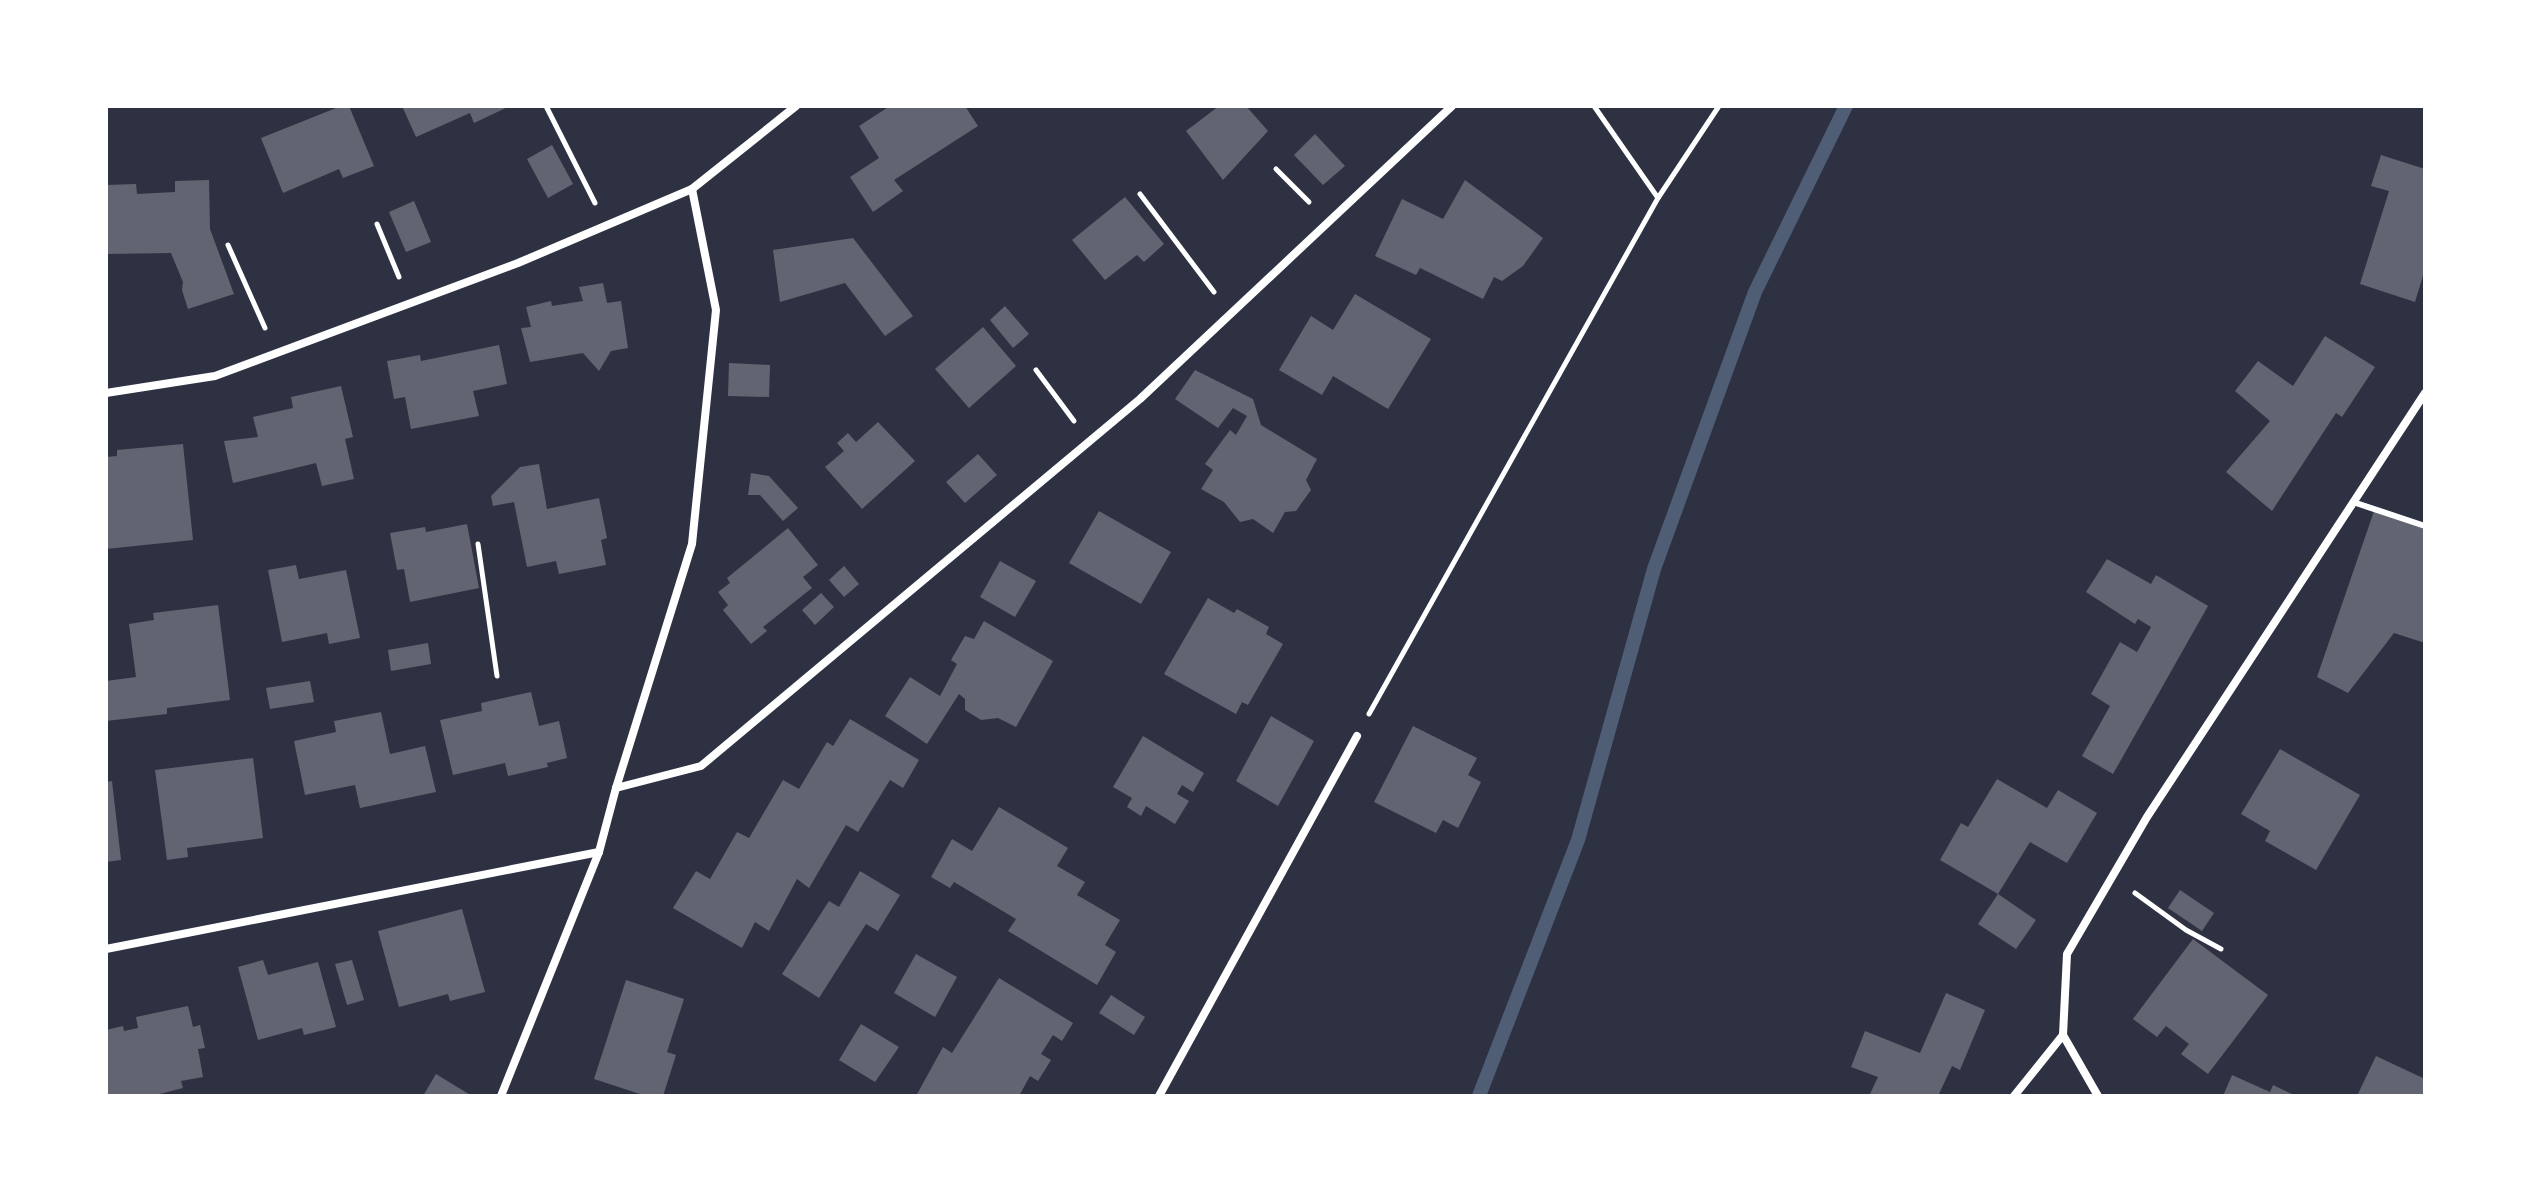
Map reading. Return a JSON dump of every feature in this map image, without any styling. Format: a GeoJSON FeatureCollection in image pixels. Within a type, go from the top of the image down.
{"type":"FeatureCollection","features":[{"type":"Feature","properties":{"kind":"street"},"geometry":{"type":"LineString","coordinates":[[106,393],[215,376],[518,263],[692,189],[796,106]]}},
{"type":"Feature","properties":{"kind":"street"},"geometry":{"type":"LineString","coordinates":[[616,788],[701,766],[1140,399],[1452,106]]}},
{"type":"Feature","properties":{"kind":"street"},"geometry":{"type":"LineString","coordinates":[[501,1096],[599,852],[692,544],[716,310],[692,189]]}},
{"type":"Feature","properties":{"kind":"street"},"geometry":{"type":"LineString","coordinates":[[2098,1096],[2063,1035],[2067,954],[2147,817],[2425,393]]}},
{"type":"Feature","properties":{"kind":"street"},"geometry":{"type":"LineString","coordinates":[[1159,1096],[1357,736]]}},
{"type":"Feature","properties":{"kind":"street"},"geometry":{"type":"LineString","coordinates":[[106,949],[599,852]]}},
{"type":"Feature","properties":{"kind":"street"},"geometry":{"type":"LineString","coordinates":[[2014,1096],[2063,1035]]}},
{"type":"Feature","properties":{"kind":"lane"},"geometry":{"type":"LineString","coordinates":[[2353,502],[2425,526]]}},
{"type":"Feature","properties":{"kind":"path"},"geometry":{"type":"LineString","coordinates":[[546,106],[607,225]]}},
{"type":"Feature","properties":{"kind":"path"},"geometry":{"type":"LineString","coordinates":[[1594,106],[1658,198]]}},
{"type":"Feature","properties":{"kind":"path"},"geometry":{"type":"LineString","coordinates":[[1357,736],[1658,198],[1719,106]]}},
{"type":"Feature","properties":{"kind":"path"},"geometry":{"type":"LineString","coordinates":[[1276,169],[1329,222]]}},
{"type":"Feature","properties":{"kind":"path"},"geometry":{"type":"LineString","coordinates":[[1140,194],[1231,314]]}},
{"type":"Feature","properties":{"kind":"path"},"geometry":{"type":"LineString","coordinates":[[377,224],[410,304]]}},
{"type":"Feature","properties":{"kind":"path"},"geometry":{"type":"LineString","coordinates":[[228,245],[277,353]]}},
{"type":"Feature","properties":{"kind":"path"},"geometry":{"type":"LineString","coordinates":[[1036,370],[1090,441]]}},
{"type":"Feature","properties":{"kind":"path"},"geometry":{"type":"LineString","coordinates":[[478,544],[497,676]]}},
{"type":"Feature","properties":{"kind":"path"},"geometry":{"type":"LineString","coordinates":[[2112,877],[2186,930],[2221,949]]}},
{"type":"Feature","properties":{"kind":"building"},"geometry":{"type":"Polygon","coordinates":[[[341,106],[349,106],[374,166],[343,178],[339,169],[283,193],[261,138],[341,106]]]}},
{"type":"Feature","properties":{"kind":"building"},"geometry":{"type":"Polygon","coordinates":[[[402,106],[510,106],[474,123],[470,113],[416,137],[402,106]]]}},
{"type":"Feature","properties":{"kind":"building"},"geometry":{"type":"Polygon","coordinates":[[[890,106],[965,106],[978,126],[894,180],[903,191],[873,212],[850,177],[879,158],[859,126],[890,106]]]}},
{"type":"Feature","properties":{"kind":"building"},"geometry":{"type":"Polygon","coordinates":[[[1219,106],[1246,106],[1268,131],[1223,180],[1186,131],[1219,106]]]}},
{"type":"Feature","properties":{"kind":"building"},"geometry":{"type":"Polygon","coordinates":[[[1315,134],[1345,166],[1323,185],[1294,155],[1315,134]]]}},
{"type":"Feature","properties":{"kind":"building"},"geometry":{"type":"Polygon","coordinates":[[[552,145],[573,184],[548,198],[527,159],[552,145]]]}},
{"type":"Feature","properties":{"kind":"building"},"geometry":{"type":"Polygon","coordinates":[[[2381,155],[2425,169],[2425,269],[2415,302],[2360,284],[2389,191],[2371,186],[2381,155]]]}},
{"type":"Feature","properties":{"kind":"building"},"geometry":{"type":"Polygon","coordinates":[[[209,180],[210,229],[234,294],[188,309],[182,290],[183,282],[171,253],[106,254],[106,185],[136,184],[137,194],[175,192],[175,181],[209,180]]]}},
{"type":"Feature","properties":{"kind":"building"},"geometry":{"type":"Polygon","coordinates":[[[1465,180],[1543,238],[1523,266],[1502,281],[1494,277],[1483,299],[1420,268],[1416,275],[1375,256],[1402,199],[1443,219],[1465,180]]]}},
{"type":"Feature","properties":{"kind":"building"},"geometry":{"type":"Polygon","coordinates":[[[1125,197],[1164,244],[1144,262],[1137,255],[1105,280],[1072,240],[1125,197]]]}},
{"type":"Feature","properties":{"kind":"building"},"geometry":{"type":"Polygon","coordinates":[[[414,201],[431,242],[406,252],[389,212],[414,201]]]}},
{"type":"Feature","properties":{"kind":"building"},"geometry":{"type":"Polygon","coordinates":[[[853,238],[913,316],[885,336],[845,283],[780,302],[773,250],[853,238]]]}},
{"type":"Feature","properties":{"kind":"building"},"geometry":{"type":"Polygon","coordinates":[[[603,283],[607,303],[621,301],[628,348],[611,351],[599,371],[583,353],[530,362],[521,328],[531,327],[526,307],[551,301],[552,306],[583,301],[579,287],[603,283]]]}},
{"type":"Feature","properties":{"kind":"building"},"geometry":{"type":"Polygon","coordinates":[[[1355,294],[1431,339],[1388,409],[1333,376],[1322,395],[1279,370],[1311,316],[1333,330],[1355,294]]]}},
{"type":"Feature","properties":{"kind":"building"},"geometry":{"type":"Polygon","coordinates":[[[1005,306],[1029,334],[1013,348],[990,320],[1005,306]]]}},
{"type":"Feature","properties":{"kind":"building"},"geometry":{"type":"Polygon","coordinates":[[[983,327],[1016,366],[969,408],[935,369],[983,327]]]}},
{"type":"Feature","properties":{"kind":"building"},"geometry":{"type":"Polygon","coordinates":[[[2325,336],[2375,367],[2342,417],[2336,413],[2272,511],[2226,472],[2270,421],[2235,391],[2258,361],[2293,386],[2325,336]]]}},
{"type":"Feature","properties":{"kind":"building"},"geometry":{"type":"Polygon","coordinates":[[[499,345],[507,384],[473,391],[479,416],[411,429],[405,397],[394,399],[387,361],[420,355],[421,361],[499,345]]]}},
{"type":"Feature","properties":{"kind":"building"},"geometry":{"type":"Polygon","coordinates":[[[729,363],[770,365],[769,397],[728,396],[729,363]]]}},
{"type":"Feature","properties":{"kind":"building"},"geometry":{"type":"Polygon","coordinates":[[[1195,370],[1253,399],[1261,425],[1317,459],[1306,480],[1311,490],[1296,511],[1285,512],[1273,533],[1253,519],[1240,522],[1224,502],[1201,489],[1213,470],[1205,464],[1230,430],[1236,435],[1247,416],[1233,408],[1218,428],[1175,399],[1195,370]]]}},
{"type":"Feature","properties":{"kind":"building"},"geometry":{"type":"Polygon","coordinates":[[[341,386],[353,437],[345,439],[354,479],[322,486],[316,463],[233,483],[224,441],[258,437],[253,417],[293,408],[291,397],[341,386]]]}},
{"type":"Feature","properties":{"kind":"building"},"geometry":{"type":"Polygon","coordinates":[[[878,422],[915,461],[862,509],[825,467],[844,451],[837,443],[848,433],[856,442],[878,422]]]}},
{"type":"Feature","properties":{"kind":"building"},"geometry":{"type":"Polygon","coordinates":[[[183,444],[193,540],[106,549],[106,457],[117,456],[117,450],[183,444]]]}},
{"type":"Feature","properties":{"kind":"building"},"geometry":{"type":"Polygon","coordinates":[[[978,454],[997,475],[965,503],[946,482],[978,454]]]}},
{"type":"Feature","properties":{"kind":"building"},"geometry":{"type":"Polygon","coordinates":[[[539,464],[547,509],[599,498],[607,538],[601,540],[606,565],[559,574],[556,561],[527,567],[514,502],[493,506],[491,496],[520,467],[539,464]]]}},
{"type":"Feature","properties":{"kind":"building"},"geometry":{"type":"Polygon","coordinates":[[[751,473],[769,476],[798,508],[783,521],[760,495],[748,495],[751,473]]]}},
{"type":"Feature","properties":{"kind":"building"},"geometry":{"type":"Polygon","coordinates":[[[1099,511],[1171,552],[1141,604],[1069,563],[1099,511]]]}},
{"type":"Feature","properties":{"kind":"building"},"geometry":{"type":"Polygon","coordinates":[[[2374,511],[2425,528],[2425,643],[2394,633],[2348,693],[2317,677],[2374,511]]]}},
{"type":"Feature","properties":{"kind":"building"},"geometry":{"type":"Polygon","coordinates":[[[467,524],[479,588],[410,602],[404,569],[397,570],[390,533],[425,527],[426,532],[467,524]]]}},
{"type":"Feature","properties":{"kind":"building"},"geometry":{"type":"Polygon","coordinates":[[[788,528],[818,565],[803,577],[812,588],[763,627],[767,631],[751,644],[723,610],[728,605],[718,592],[730,583],[727,578],[788,528]]]}},
{"type":"Feature","properties":{"kind":"building"},"geometry":{"type":"Polygon","coordinates":[[[2107,559],[2151,584],[2156,575],[2208,606],[2113,774],[2082,756],[2110,706],[2091,694],[2120,642],[2137,652],[2151,627],[2138,619],[2135,624],[2086,592],[2107,559]]]}},
{"type":"Feature","properties":{"kind":"building"},"geometry":{"type":"Polygon","coordinates":[[[1000,561],[1036,581],[1015,617],[980,597],[1000,561]]]}},
{"type":"Feature","properties":{"kind":"building"},"geometry":{"type":"Polygon","coordinates":[[[296,565],[299,579],[346,570],[360,638],[329,644],[327,633],[282,642],[268,570],[296,565]]]}},
{"type":"Feature","properties":{"kind":"building"},"geometry":{"type":"Polygon","coordinates":[[[844,566],[859,584],[844,597],[829,580],[844,566]]]}},
{"type":"Feature","properties":{"kind":"building"},"geometry":{"type":"Polygon","coordinates":[[[821,593],[834,607],[815,625],[802,610],[821,593]]]}},
{"type":"Feature","properties":{"kind":"building"},"geometry":{"type":"Polygon","coordinates":[[[1208,598],[1234,613],[1237,609],[1269,627],[1266,634],[1283,644],[1248,705],[1242,702],[1236,714],[1164,674],[1208,598]]]}},
{"type":"Feature","properties":{"kind":"building"},"geometry":{"type":"Polygon","coordinates":[[[218,605],[230,700],[167,708],[167,714],[106,721],[106,681],[136,677],[129,624],[154,620],[153,613],[218,605]]]}},
{"type":"Feature","properties":{"kind":"building"},"geometry":{"type":"Polygon","coordinates":[[[984,621],[1053,661],[1016,727],[998,718],[981,720],[965,710],[965,699],[959,694],[927,744],[885,716],[910,677],[940,696],[957,664],[951,660],[965,636],[974,639],[984,621]]]}},
{"type":"Feature","properties":{"kind":"building"},"geometry":{"type":"Polygon","coordinates":[[[428,643],[431,664],[391,671],[388,650],[428,643]]]}},
{"type":"Feature","properties":{"kind":"building"},"geometry":{"type":"Polygon","coordinates":[[[310,681],[314,702],[270,709],[266,688],[310,681]]]}},
{"type":"Feature","properties":{"kind":"building"},"geometry":{"type":"Polygon","coordinates":[[[531,692],[539,726],[559,721],[567,758],[547,763],[548,767],[508,776],[505,763],[453,775],[440,720],[482,711],[481,703],[531,692]]]}},
{"type":"Feature","properties":{"kind":"building"},"geometry":{"type":"Polygon","coordinates":[[[381,712],[390,754],[425,746],[436,792],[360,808],[355,785],[305,795],[294,741],[336,732],[334,721],[381,712]]]}},
{"type":"Feature","properties":{"kind":"building"},"geometry":{"type":"Polygon","coordinates":[[[1271,716],[1314,741],[1278,806],[1236,781],[1271,716]]]}},
{"type":"Feature","properties":{"kind":"building"},"geometry":{"type":"Polygon","coordinates":[[[850,719],[919,760],[903,788],[890,780],[858,832],[846,825],[809,888],[797,879],[769,931],[755,922],[742,948],[673,908],[696,871],[710,879],[737,832],[749,838],[783,780],[799,789],[827,742],[833,746],[850,719]]]}},
{"type":"Feature","properties":{"kind":"building"},"geometry":{"type":"Polygon","coordinates":[[[1413,726],[1477,758],[1468,775],[1481,782],[1458,828],[1443,820],[1436,833],[1374,802],[1413,726]]]}},
{"type":"Feature","properties":{"kind":"building"},"geometry":{"type":"Polygon","coordinates":[[[1143,736],[1204,773],[1193,792],[1182,785],[1177,794],[1189,801],[1175,824],[1146,806],[1141,816],[1127,807],[1132,798],[1113,787],[1143,736]]]}},
{"type":"Feature","properties":{"kind":"building"},"geometry":{"type":"Polygon","coordinates":[[[2280,749],[2360,795],[2316,870],[2265,841],[2270,831],[2241,814],[2280,749]]]}},
{"type":"Feature","properties":{"kind":"building"},"geometry":{"type":"Polygon","coordinates":[[[253,758],[263,838],[187,848],[188,857],[167,860],[155,770],[253,758]]]}},
{"type":"Feature","properties":{"kind":"building"},"geometry":{"type":"Polygon","coordinates":[[[1997,779],[2047,808],[2058,790],[2097,813],[2067,863],[2030,842],[1998,894],[1940,860],[1961,823],[1968,827],[1997,779]]]}},
{"type":"Feature","properties":{"kind":"building"},"geometry":{"type":"Polygon","coordinates":[[[112,781],[121,860],[106,862],[106,782],[112,781]]]}},
{"type":"Feature","properties":{"kind":"building"},"geometry":{"type":"Polygon","coordinates":[[[999,807],[1068,848],[1057,866],[1085,882],[1077,895],[1120,920],[1105,945],[1116,952],[1097,985],[1008,931],[1016,919],[954,882],[950,888],[931,877],[952,839],[972,851],[999,807]]]}},
{"type":"Feature","properties":{"kind":"building"},"geometry":{"type":"Polygon","coordinates":[[[860,871],[900,895],[878,931],[866,924],[819,998],[782,974],[829,901],[839,907],[860,871]]]}},
{"type":"Feature","properties":{"kind":"building"},"geometry":{"type":"Polygon","coordinates":[[[2180,890],[2214,913],[2202,931],[2168,908],[2180,890]]]}},
{"type":"Feature","properties":{"kind":"building"},"geometry":{"type":"Polygon","coordinates":[[[1998,894],[2036,920],[2016,949],[1978,924],[1998,894]]]}},
{"type":"Feature","properties":{"kind":"building"},"geometry":{"type":"Polygon","coordinates":[[[462,909],[485,992],[450,1001],[448,994],[399,1007],[378,931],[462,909]]]}},
{"type":"Feature","properties":{"kind":"building"},"geometry":{"type":"Polygon","coordinates":[[[2193,939],[2268,995],[2208,1074],[2181,1054],[2189,1044],[2166,1026],[2157,1037],[2133,1019],[2193,939]]]}},
{"type":"Feature","properties":{"kind":"building"},"geometry":{"type":"Polygon","coordinates":[[[916,954],[957,977],[935,1017],[894,993],[916,954]]]}},
{"type":"Feature","properties":{"kind":"building"},"geometry":{"type":"Polygon","coordinates":[[[263,960],[268,975],[318,962],[336,1027],[304,1035],[302,1028],[258,1040],[238,967],[263,960]]]}},
{"type":"Feature","properties":{"kind":"building"},"geometry":{"type":"Polygon","coordinates":[[[352,960],[364,1000],[347,1005],[335,964],[352,960]]]}},
{"type":"Feature","properties":{"kind":"building"},"geometry":{"type":"Polygon","coordinates":[[[999,978],[1073,1023],[1062,1041],[1053,1035],[1041,1054],[1051,1060],[1038,1081],[1030,1076],[1019,1096],[916,1096],[943,1047],[952,1053],[999,978]]]}},
{"type":"Feature","properties":{"kind":"building"},"geometry":{"type":"Polygon","coordinates":[[[626,980],[684,999],[667,1052],[676,1055],[663,1096],[646,1096],[594,1079],[626,980]]]}},
{"type":"Feature","properties":{"kind":"building"},"geometry":{"type":"Polygon","coordinates":[[[1946,993],[1985,1010],[1960,1070],[1952,1066],[1938,1096],[1869,1096],[1878,1077],[1851,1067],[1865,1031],[1920,1053],[1946,993]]]}},
{"type":"Feature","properties":{"kind":"building"},"geometry":{"type":"Polygon","coordinates":[[[1111,995],[1145,1017],[1134,1035],[1099,1013],[1111,995]]]}},
{"type":"Feature","properties":{"kind":"building"},"geometry":{"type":"Polygon","coordinates":[[[188,1006],[193,1027],[200,1025],[205,1048],[198,1049],[203,1077],[181,1081],[183,1088],[152,1096],[106,1096],[106,1030],[123,1026],[124,1031],[138,1028],[136,1017],[188,1006]]]}},
{"type":"Feature","properties":{"kind":"building"},"geometry":{"type":"Polygon","coordinates":[[[861,1024],[899,1047],[875,1082],[839,1060],[861,1024]]]}},
{"type":"Feature","properties":{"kind":"building"},"geometry":{"type":"Polygon","coordinates":[[[2376,1056],[2425,1079],[2425,1096],[2357,1096],[2376,1056]]]}},
{"type":"Feature","properties":{"kind":"building"},"geometry":{"type":"Polygon","coordinates":[[[436,1074],[472,1096],[423,1096],[436,1074]]]}},
{"type":"Feature","properties":{"kind":"building"},"geometry":{"type":"Polygon","coordinates":[[[2232,1075],[2270,1092],[2273,1085],[2296,1096],[2223,1096],[2232,1075]]]}},
{"type":"Feature","properties":{"kind":"waterway"},"geometry":{"type":"LineString","coordinates":[[1479,1096],[1578,840],[1654,569],[1755,292],[1846,106]]}}]}
